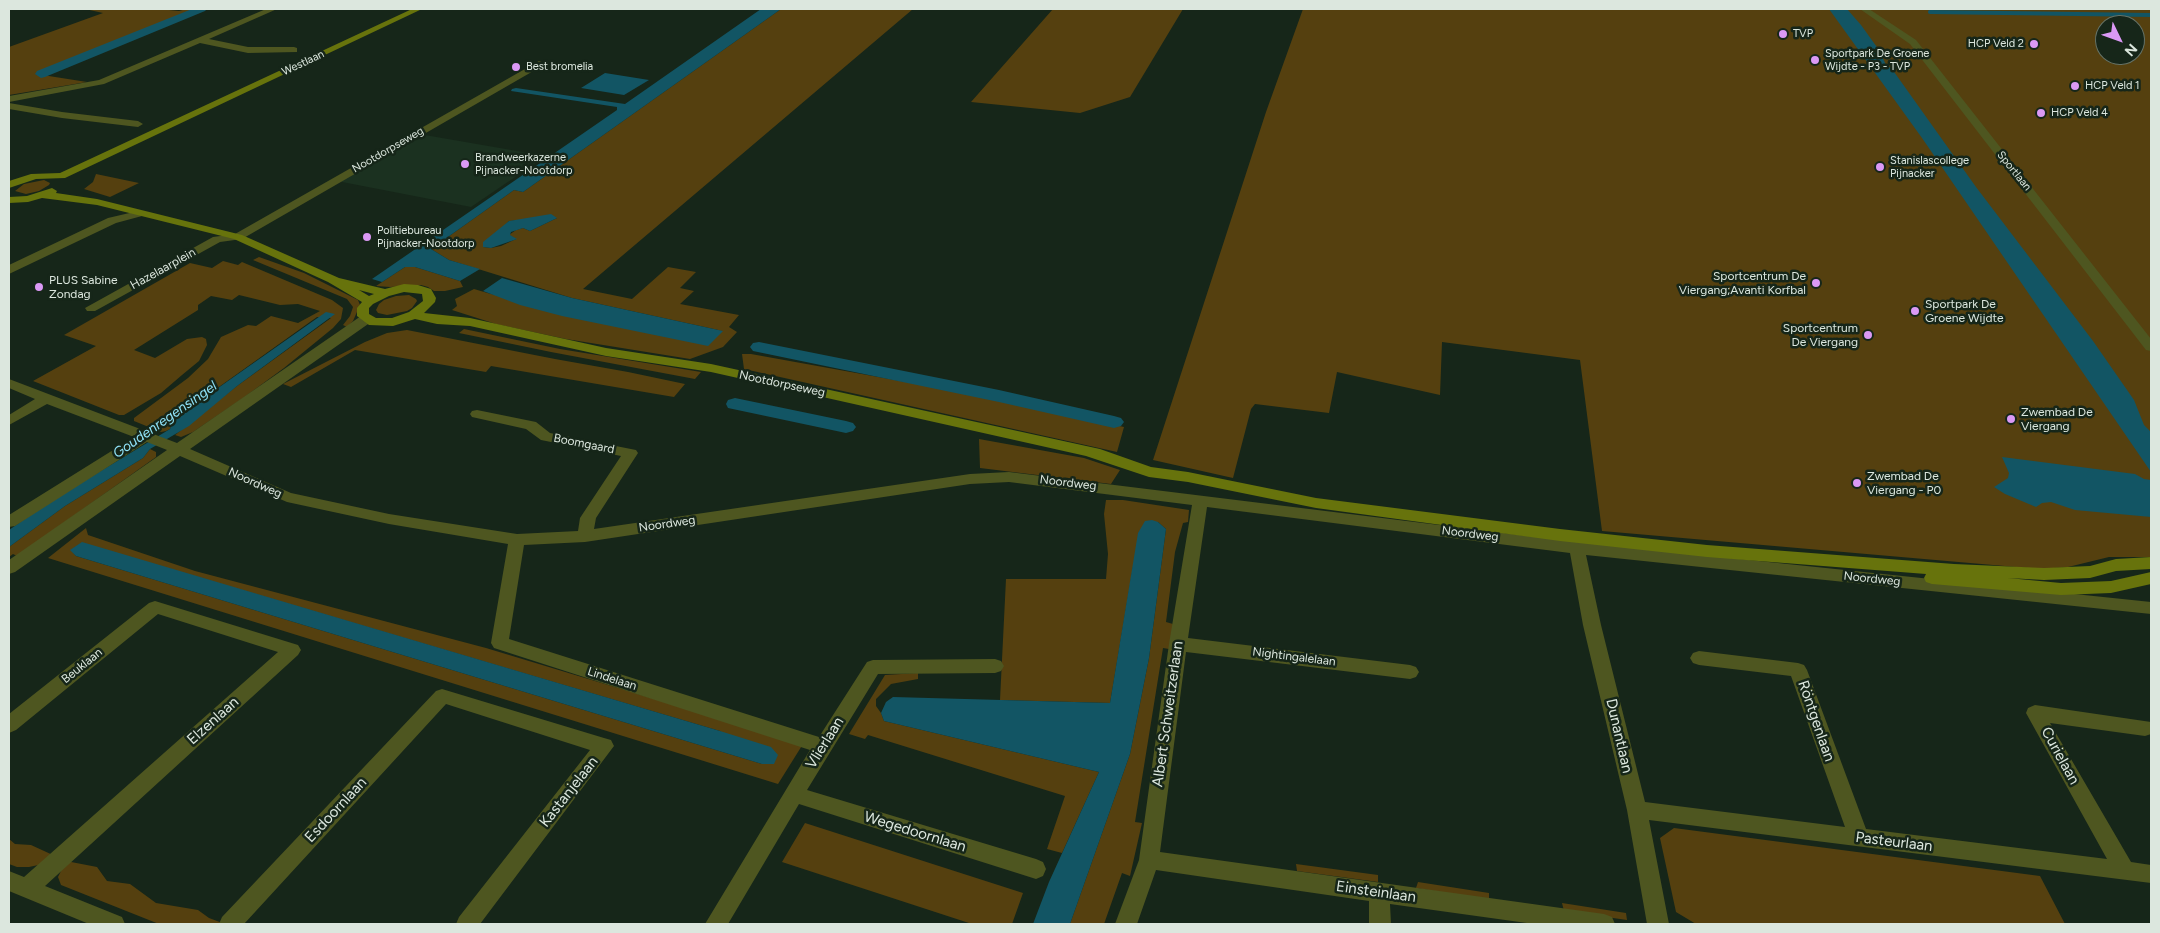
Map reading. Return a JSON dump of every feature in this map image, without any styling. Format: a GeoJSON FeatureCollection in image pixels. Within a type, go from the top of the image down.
{"type":"FeatureCollection","features":[{"type":"Feature","properties":{"kind":"main road","name":"Westlaan"},"geometry":{"type":"LineString","coordinates":[[43,195],[57,180],[418,9]]}},
{"type":"Feature","properties":{"kind":"main road"},"geometry":{"type":"LineString","coordinates":[[9,177],[21,180],[57,180],[97,202]]}},
{"type":"Feature","properties":{"kind":"main road"},"geometry":{"type":"LineString","coordinates":[[9,185],[21,180]]}},
{"type":"Feature","properties":{"kind":"main road"},"geometry":{"type":"LineString","coordinates":[[11,201],[43,195],[97,202],[138,214],[238,237],[332,279],[369,301]]}},
{"type":"Feature","properties":{"kind":"main road"},"geometry":{"type":"LineString","coordinates":[[184,225],[260,254],[288,260]]}},
{"type":"Feature","properties":{"kind":"main road"},"geometry":{"type":"LineString","coordinates":[[332,279],[361,285],[385,293]]}},
{"type":"Feature","properties":{"kind":"main road"},"geometry":{"type":"LineString","coordinates":[[404,288],[423,290],[427,292],[430,298],[426,307],[414,315],[393,322],[372,320],[362,312],[369,301],[385,293],[404,288]]}},
{"type":"Feature","properties":{"kind":"main road","name":"Nootdorpseweg"},"geometry":{"type":"LineString","coordinates":[[426,307],[447,312],[470,322]]}},
{"type":"Feature","properties":{"kind":"main road","name":"Nootdorpseweg"},"geometry":{"type":"LineString","coordinates":[[414,315],[437,320],[470,322],[606,352],[711,368],[1092,453],[1139,470],[1188,477]]}},
{"type":"Feature","properties":{"kind":"main road","name":"Noordweg"},"geometry":{"type":"LineString","coordinates":[[1188,477],[1286,498],[1368,511],[1801,564],[2061,588],[2111,587],[2151,578]]}},
{"type":"Feature","properties":{"kind":"main road","name":"Noordweg"},"geometry":{"type":"LineString","coordinates":[[1707,551],[1954,570],[2044,574],[2090,572],[2116,565],[2151,563]]}},
{"type":"Feature","properties":{"kind":"street"},"geometry":{"type":"LineString","coordinates":[[9,99],[101,82],[273,9]]}},
{"type":"Feature","properties":{"kind":"street","name":"Sportlaan"},"geometry":{"type":"LineString","coordinates":[[1864,9],[1913,42],[2151,347]]}},
{"type":"Feature","properties":{"kind":"street"},"geometry":{"type":"LineString","coordinates":[[198,40],[248,50],[294,50]]}},
{"type":"Feature","properties":{"kind":"street","name":"Nootdorpseweg"},"geometry":{"type":"LineString","coordinates":[[238,237],[539,64]]}},
{"type":"Feature","properties":{"kind":"street"},"geometry":{"type":"LineString","coordinates":[[9,106],[62,115],[138,124]]}},
{"type":"Feature","properties":{"kind":"street"},"geometry":{"type":"LineString","coordinates":[[9,270],[112,220],[138,214]]}},
{"type":"Feature","properties":{"kind":"street","name":"Hazelaarplein"},"geometry":{"type":"LineString","coordinates":[[91,308],[217,239],[238,237]]}},
{"type":"Feature","properties":{"kind":"street"},"geometry":{"type":"LineString","coordinates":[[9,568],[299,366],[372,320]]}},
{"type":"Feature","properties":{"kind":"street","name":"Noordweg"},"geometry":{"type":"LineString","coordinates":[[9,383],[178,449],[287,497],[389,518],[517,540],[586,536],[988,478],[1032,479],[1577,548],[2151,608]]}},
{"type":"Feature","properties":{"kind":"street"},"geometry":{"type":"LineString","coordinates":[[9,421],[46,399]]}},
{"type":"Feature","properties":{"kind":"street","name":"Boomgaard"},"geometry":{"type":"LineString","coordinates":[[477,414],[531,425],[546,437],[631,453],[588,518],[586,536]]}},
{"type":"Feature","properties":{"kind":"street"},"geometry":{"type":"LineString","coordinates":[[9,522],[48,496],[153,440]]}},
{"type":"Feature","properties":{"kind":"street","name":"Albert Schweitzerlaan"},"geometry":{"type":"LineString","coordinates":[[1126,924],[1148,860],[1200,500]]}},
{"type":"Feature","properties":{"kind":"street","name":"Lindelaan"},"geometry":{"type":"LineString","coordinates":[[517,540],[500,643],[823,746]]}},
{"type":"Feature","properties":{"kind":"street","name":"Dunantlaan"},"geometry":{"type":"LineString","coordinates":[[1577,548],[1592,624],[1637,810],[1658,924]]}},
{"type":"Feature","properties":{"kind":"street","name":"Beuklaan"},"geometry":{"type":"LineString","coordinates":[[9,726],[155,607]]}},
{"type":"Feature","properties":{"kind":"street","name":"Elzenlaan"},"geometry":{"type":"LineString","coordinates":[[18,884],[292,650],[155,607]]}},
{"type":"Feature","properties":{"kind":"street","name":"Nightingalelaan"},"geometry":{"type":"LineString","coordinates":[[1178,644],[1410,672]]}},
{"type":"Feature","properties":{"kind":"street","name":"Röntgenlaan"},"geometry":{"type":"LineString","coordinates":[[1699,658],[1798,670],[1859,838]]}},
{"type":"Feature","properties":{"kind":"street","name":"Vlierlaan"},"geometry":{"type":"LineString","coordinates":[[716,924],[873,667],[995,666]]}},
{"type":"Feature","properties":{"kind":"street","name":"Esdoornlaan"},"geometry":{"type":"LineString","coordinates":[[230,924],[442,696]]}},
{"type":"Feature","properties":{"kind":"street","name":"Kastanjelaan"},"geometry":{"type":"LineString","coordinates":[[442,696],[604,746],[466,924]]}},
{"type":"Feature","properties":{"kind":"street","name":"Curielaan"},"geometry":{"type":"LineString","coordinates":[[2124,870],[2036,713],[2145,728]]}},
{"type":"Feature","properties":{"kind":"street","name":"Wegedoornlaan"},"geometry":{"type":"LineString","coordinates":[[794,794],[1036,869]]}},
{"type":"Feature","properties":{"kind":"street","name":"Pasteurlaan"},"geometry":{"type":"LineString","coordinates":[[1637,810],[2151,874]]}},
{"type":"Feature","properties":{"kind":"street","name":"Einsteinlaan"},"geometry":{"type":"LineString","coordinates":[[1148,860],[1604,924]]}},
{"type":"Feature","properties":{"kind":"street"},"geometry":{"type":"LineString","coordinates":[[18,884],[114,924]]}},
{"type":"Feature","properties":{"kind":"street"},"geometry":{"type":"LineString","coordinates":[[1379,892],[1380,924]]}},
{"type":"Feature","properties":{"kind":"shaded area"},"geometry":{"type":"Polygon","coordinates":[[[85,9],[159,9],[179,11],[199,9],[36,74],[87,82],[9,95],[9,47],[103,13],[85,9]]]}},
{"type":"Feature","properties":{"kind":"shaded area"},"geometry":{"type":"Polygon","coordinates":[[[781,9],[913,9],[583,289],[632,299],[668,267],[696,272],[680,288],[694,291],[680,304],[739,315],[729,327],[737,332],[723,347],[690,359],[566,339],[496,324],[452,310],[457,306],[455,299],[474,289],[491,294],[723,331],[572,298],[449,260],[431,249],[514,190],[523,192],[781,9]],[[557,218],[509,221],[483,247],[501,246],[516,239],[509,235],[516,230],[523,228],[530,231],[557,218]]]}},
{"type":"Feature","properties":{"kind":"shaded area"},"geometry":{"type":"Polygon","coordinates":[[[1053,9],[1183,9],[1130,97],[1080,113],[971,102],[1053,9]]]}},
{"type":"Feature","properties":{"kind":"shaded area"},"geometry":{"type":"Polygon","coordinates":[[[1303,9],[2151,9],[2151,557],[2109,557],[2068,567],[2039,569],[1602,531],[1580,360],[1442,342],[1440,395],[1337,372],[1329,413],[1255,404],[1251,409],[1233,478],[1153,460],[1266,112],[1303,9]]]}},
{"type":"Feature","properties":{"kind":"shaded area"},"geometry":{"type":"Polygon","coordinates":[[[419,134],[546,156],[471,207],[337,181],[419,134]]]}},
{"type":"Feature","properties":{"kind":"shaded area"},"geometry":{"type":"Polygon","coordinates":[[[96,174],[139,183],[110,197],[84,189],[93,182],[96,174]]]}},
{"type":"Feature","properties":{"kind":"shaded area"},"geometry":{"type":"Polygon","coordinates":[[[44,180],[50,183],[39,191],[26,194],[15,191],[24,184],[44,180]]]}},
{"type":"Feature","properties":{"kind":"shaded area"},"geometry":{"type":"Polygon","coordinates":[[[259,257],[304,273],[358,300],[360,305],[353,321],[347,327],[343,325],[350,316],[353,307],[347,299],[253,260],[259,257]]]}},
{"type":"Feature","properties":{"kind":"shaded area"},"geometry":{"type":"Polygon","coordinates":[[[223,261],[238,265],[242,262],[332,300],[343,308],[341,319],[333,328],[284,368],[193,432],[181,437],[175,435],[237,386],[331,318],[317,317],[174,419],[170,429],[166,431],[161,432],[134,421],[134,418],[188,378],[208,359],[221,337],[248,325],[256,326],[271,316],[298,323],[320,311],[298,304],[280,305],[239,295],[232,300],[211,296],[198,305],[198,310],[134,350],[155,358],[187,339],[202,337],[206,339],[207,345],[199,361],[161,393],[124,415],[119,415],[33,381],[96,346],[64,335],[190,263],[212,268],[223,261]]]}},
{"type":"Feature","properties":{"kind":"shaded area"},"geometry":{"type":"Polygon","coordinates":[[[405,267],[415,267],[460,281],[463,287],[445,291],[434,291],[421,285],[376,286],[405,267]]]}},
{"type":"Feature","properties":{"kind":"shaded area"},"geometry":{"type":"Polygon","coordinates":[[[409,295],[417,301],[407,311],[387,315],[378,313],[376,310],[384,300],[396,296],[409,295]]]}},
{"type":"Feature","properties":{"kind":"shaded area"},"geometry":{"type":"Polygon","coordinates":[[[464,329],[560,349],[701,372],[695,379],[459,333],[464,329]]]}},
{"type":"Feature","properties":{"kind":"shaded area"},"geometry":{"type":"Polygon","coordinates":[[[407,330],[685,384],[674,397],[491,366],[486,372],[355,350],[291,387],[283,384],[365,342],[387,333],[407,330]]]}},
{"type":"Feature","properties":{"kind":"shaded area"},"geometry":{"type":"Polygon","coordinates":[[[742,354],[751,354],[956,391],[1124,427],[1117,452],[744,369],[742,354]]]}},
{"type":"Feature","properties":{"kind":"shaded area"},"geometry":{"type":"Polygon","coordinates":[[[979,439],[1084,458],[1120,470],[1111,484],[980,468],[979,439]]]}},
{"type":"Feature","properties":{"kind":"shaded area"},"geometry":{"type":"Polygon","coordinates":[[[150,449],[156,452],[156,457],[17,556],[13,554],[9,557],[9,547],[65,506],[143,458],[150,449]]]}},
{"type":"Feature","properties":{"kind":"shaded area"},"geometry":{"type":"Polygon","coordinates":[[[1106,500],[1123,500],[1189,510],[1188,522],[1183,523],[1175,552],[1166,622],[1173,624],[1169,649],[1163,648],[1135,822],[1142,823],[1130,876],[1122,873],[1104,924],[1070,924],[1130,754],[1149,658],[1166,529],[1158,522],[1133,567],[1110,703],[1000,700],[1006,579],[1106,579],[1108,554],[1104,514],[1106,500]]]}},
{"type":"Feature","properties":{"kind":"shaded area"},"geometry":{"type":"Polygon","coordinates":[[[86,528],[88,535],[195,571],[486,648],[803,744],[778,784],[48,558],[86,528]],[[82,543],[71,550],[76,556],[762,764],[720,731],[82,543]]]}},
{"type":"Feature","properties":{"kind":"shaded area"},"geometry":{"type":"Polygon","coordinates":[[[918,673],[918,679],[891,684],[876,699],[876,706],[884,721],[1099,772],[1062,853],[1047,849],[1065,796],[868,735],[865,739],[849,734],[885,675],[918,673]]]}},
{"type":"Feature","properties":{"kind":"shaded area"},"geometry":{"type":"Polygon","coordinates":[[[805,823],[1023,893],[1012,924],[972,924],[782,862],[805,823]]]}},
{"type":"Feature","properties":{"kind":"shaded area"},"geometry":{"type":"Polygon","coordinates":[[[1674,828],[2040,876],[2065,924],[1696,924],[1676,912],[1660,838],[1674,828]]]}},
{"type":"Feature","properties":{"kind":"shaded area"},"geometry":{"type":"Polygon","coordinates":[[[9,839],[15,844],[31,845],[55,856],[43,864],[17,867],[9,864],[9,839]]]}},
{"type":"Feature","properties":{"kind":"shaded area"},"geometry":{"type":"Polygon","coordinates":[[[66,861],[97,867],[107,881],[130,884],[156,903],[198,910],[209,918],[225,924],[159,924],[61,885],[58,877],[66,861]]]}},
{"type":"Feature","properties":{"kind":"shaded area"},"geometry":{"type":"Polygon","coordinates":[[[1296,864],[1378,875],[1378,882],[1297,871],[1296,864]]]}},
{"type":"Feature","properties":{"kind":"shaded area"},"geometry":{"type":"Polygon","coordinates":[[[1418,882],[1489,893],[1489,900],[1416,888],[1418,882]]]}},
{"type":"Feature","properties":{"kind":"shaded area"},"geometry":{"type":"Polygon","coordinates":[[[1562,903],[1626,913],[1627,920],[1564,911],[1562,903]]]}},
{"type":"Feature","properties":{"kind":"water"},"geometry":{"type":"Polygon","coordinates":[[[761,9],[781,9],[523,192],[514,190],[431,249],[449,260],[480,269],[460,281],[415,267],[405,267],[382,282],[372,279],[617,110],[617,107],[511,91],[512,89],[516,88],[625,104],[761,9]]]}},
{"type":"Feature","properties":{"kind":"water"},"geometry":{"type":"Polygon","coordinates":[[[1829,9],[1847,9],[1861,25],[1879,50],[1886,65],[1892,69],[1976,187],[2093,341],[2134,400],[2144,425],[2151,432],[2151,472],[1922,138],[1829,9]]]}},
{"type":"Feature","properties":{"kind":"water"},"geometry":{"type":"Polygon","coordinates":[[[605,73],[649,80],[624,95],[581,88],[605,73]]]}},
{"type":"Feature","properties":{"kind":"water"},"geometry":{"type":"Polygon","coordinates":[[[551,214],[557,218],[530,231],[523,228],[511,232],[510,235],[517,239],[491,248],[483,247],[483,242],[509,221],[551,214]]]}},
{"type":"Feature","properties":{"kind":"water"},"geometry":{"type":"Polygon","coordinates":[[[502,278],[572,298],[723,331],[708,346],[562,316],[520,305],[483,291],[502,278]]]}},
{"type":"Feature","properties":{"kind":"water"},"geometry":{"type":"Polygon","coordinates":[[[326,312],[335,314],[237,386],[189,426],[150,449],[143,458],[65,506],[9,547],[9,530],[48,503],[170,429],[174,419],[326,312]]]}},
{"type":"Feature","properties":{"kind":"water"},"geometry":{"type":"Polygon","coordinates":[[[2002,457],[2135,474],[2144,479],[2151,480],[2151,517],[2075,510],[2051,502],[2042,503],[2036,507],[2005,494],[1994,487],[2008,478],[2009,473],[2002,457]]]}},
{"type":"Feature","properties":{"kind":"water"},"geometry":{"type":"Polygon","coordinates":[[[1152,520],[1158,522],[1166,529],[1149,658],[1130,754],[1070,924],[1033,924],[1049,882],[1099,772],[884,721],[881,713],[886,702],[893,697],[1110,703],[1138,533],[1145,521],[1152,520]]]}},
{"type":"Feature","properties":{"kind":"water"},"geometry":{"type":"Polygon","coordinates":[[[82,542],[720,731],[771,747],[778,755],[774,764],[762,764],[76,556],[70,550],[82,542]]]}},
{"type":"Feature","properties":{"kind":"waterway"},"geometry":{"type":"LineString","coordinates":[[41,74],[201,9]]}},
{"type":"Feature","properties":{"kind":"waterway"},"geometry":{"type":"LineString","coordinates":[[1930,12],[2151,15]]}},
{"type":"Feature","properties":{"kind":"waterway"},"geometry":{"type":"LineString","coordinates":[[759,347],[999,396],[1114,422]]}},
{"type":"Feature","properties":{"kind":"waterway"},"geometry":{"type":"LineString","coordinates":[[735,404],[846,427]]}},
{"type":"Feature","properties":{"kind":"place","name":"TVP"},"geometry":{"type":"Point","coordinates":[1783,34]}},
{"type":"Feature","properties":{"kind":"place","name":"HCP Veld 2"},"geometry":{"type":"Point","coordinates":[2034,44]}},
{"type":"Feature","properties":{"kind":"place","name":"Sportpark De Groene Wijdte - P3 - TVP"},"geometry":{"type":"Point","coordinates":[1815,60]}},
{"type":"Feature","properties":{"kind":"place","name":"Best bromelia"},"geometry":{"type":"Point","coordinates":[516,67]}},
{"type":"Feature","properties":{"kind":"place","name":"HCP Veld 1"},"geometry":{"type":"Point","coordinates":[2075,86]}},
{"type":"Feature","properties":{"kind":"place","name":"HCP Veld 4"},"geometry":{"type":"Point","coordinates":[2041,113]}},
{"type":"Feature","properties":{"kind":"place","name":"Brandweerkazerne Pijnacker-Nootdorp"},"geometry":{"type":"Point","coordinates":[465,164]}},
{"type":"Feature","properties":{"kind":"place","name":"Stanislascollege Pijnacker"},"geometry":{"type":"Point","coordinates":[1880,167]}},
{"type":"Feature","properties":{"kind":"place","name":"Politiebureau Pijnacker-Nootdorp"},"geometry":{"type":"Point","coordinates":[367,237]}},
{"type":"Feature","properties":{"kind":"place","name":"Sportcentrum De Viergang;Avanti Korfbal"},"geometry":{"type":"Point","coordinates":[1816,283]}},
{"type":"Feature","properties":{"kind":"place","name":"PLUS Sabine Zondag"},"geometry":{"type":"Point","coordinates":[39,287]}},
{"type":"Feature","properties":{"kind":"place","name":"Sportpark De Groene Wijdte"},"geometry":{"type":"Point","coordinates":[1915,311]}},
{"type":"Feature","properties":{"kind":"place","name":"Sportcentrum De Viergang"},"geometry":{"type":"Point","coordinates":[1868,335]}},
{"type":"Feature","properties":{"kind":"place","name":"Zwembad De Viergang"},"geometry":{"type":"Point","coordinates":[2011,419]}},
{"type":"Feature","properties":{"kind":"place","name":"Zwembad De Viergang - P0"},"geometry":{"type":"Point","coordinates":[1857,483]}},
{"type":"Feature","properties":{"kind":"water label","name":"Goudenregensingel"},"geometry":{"type":"Point","coordinates":[165,420]}}]}
